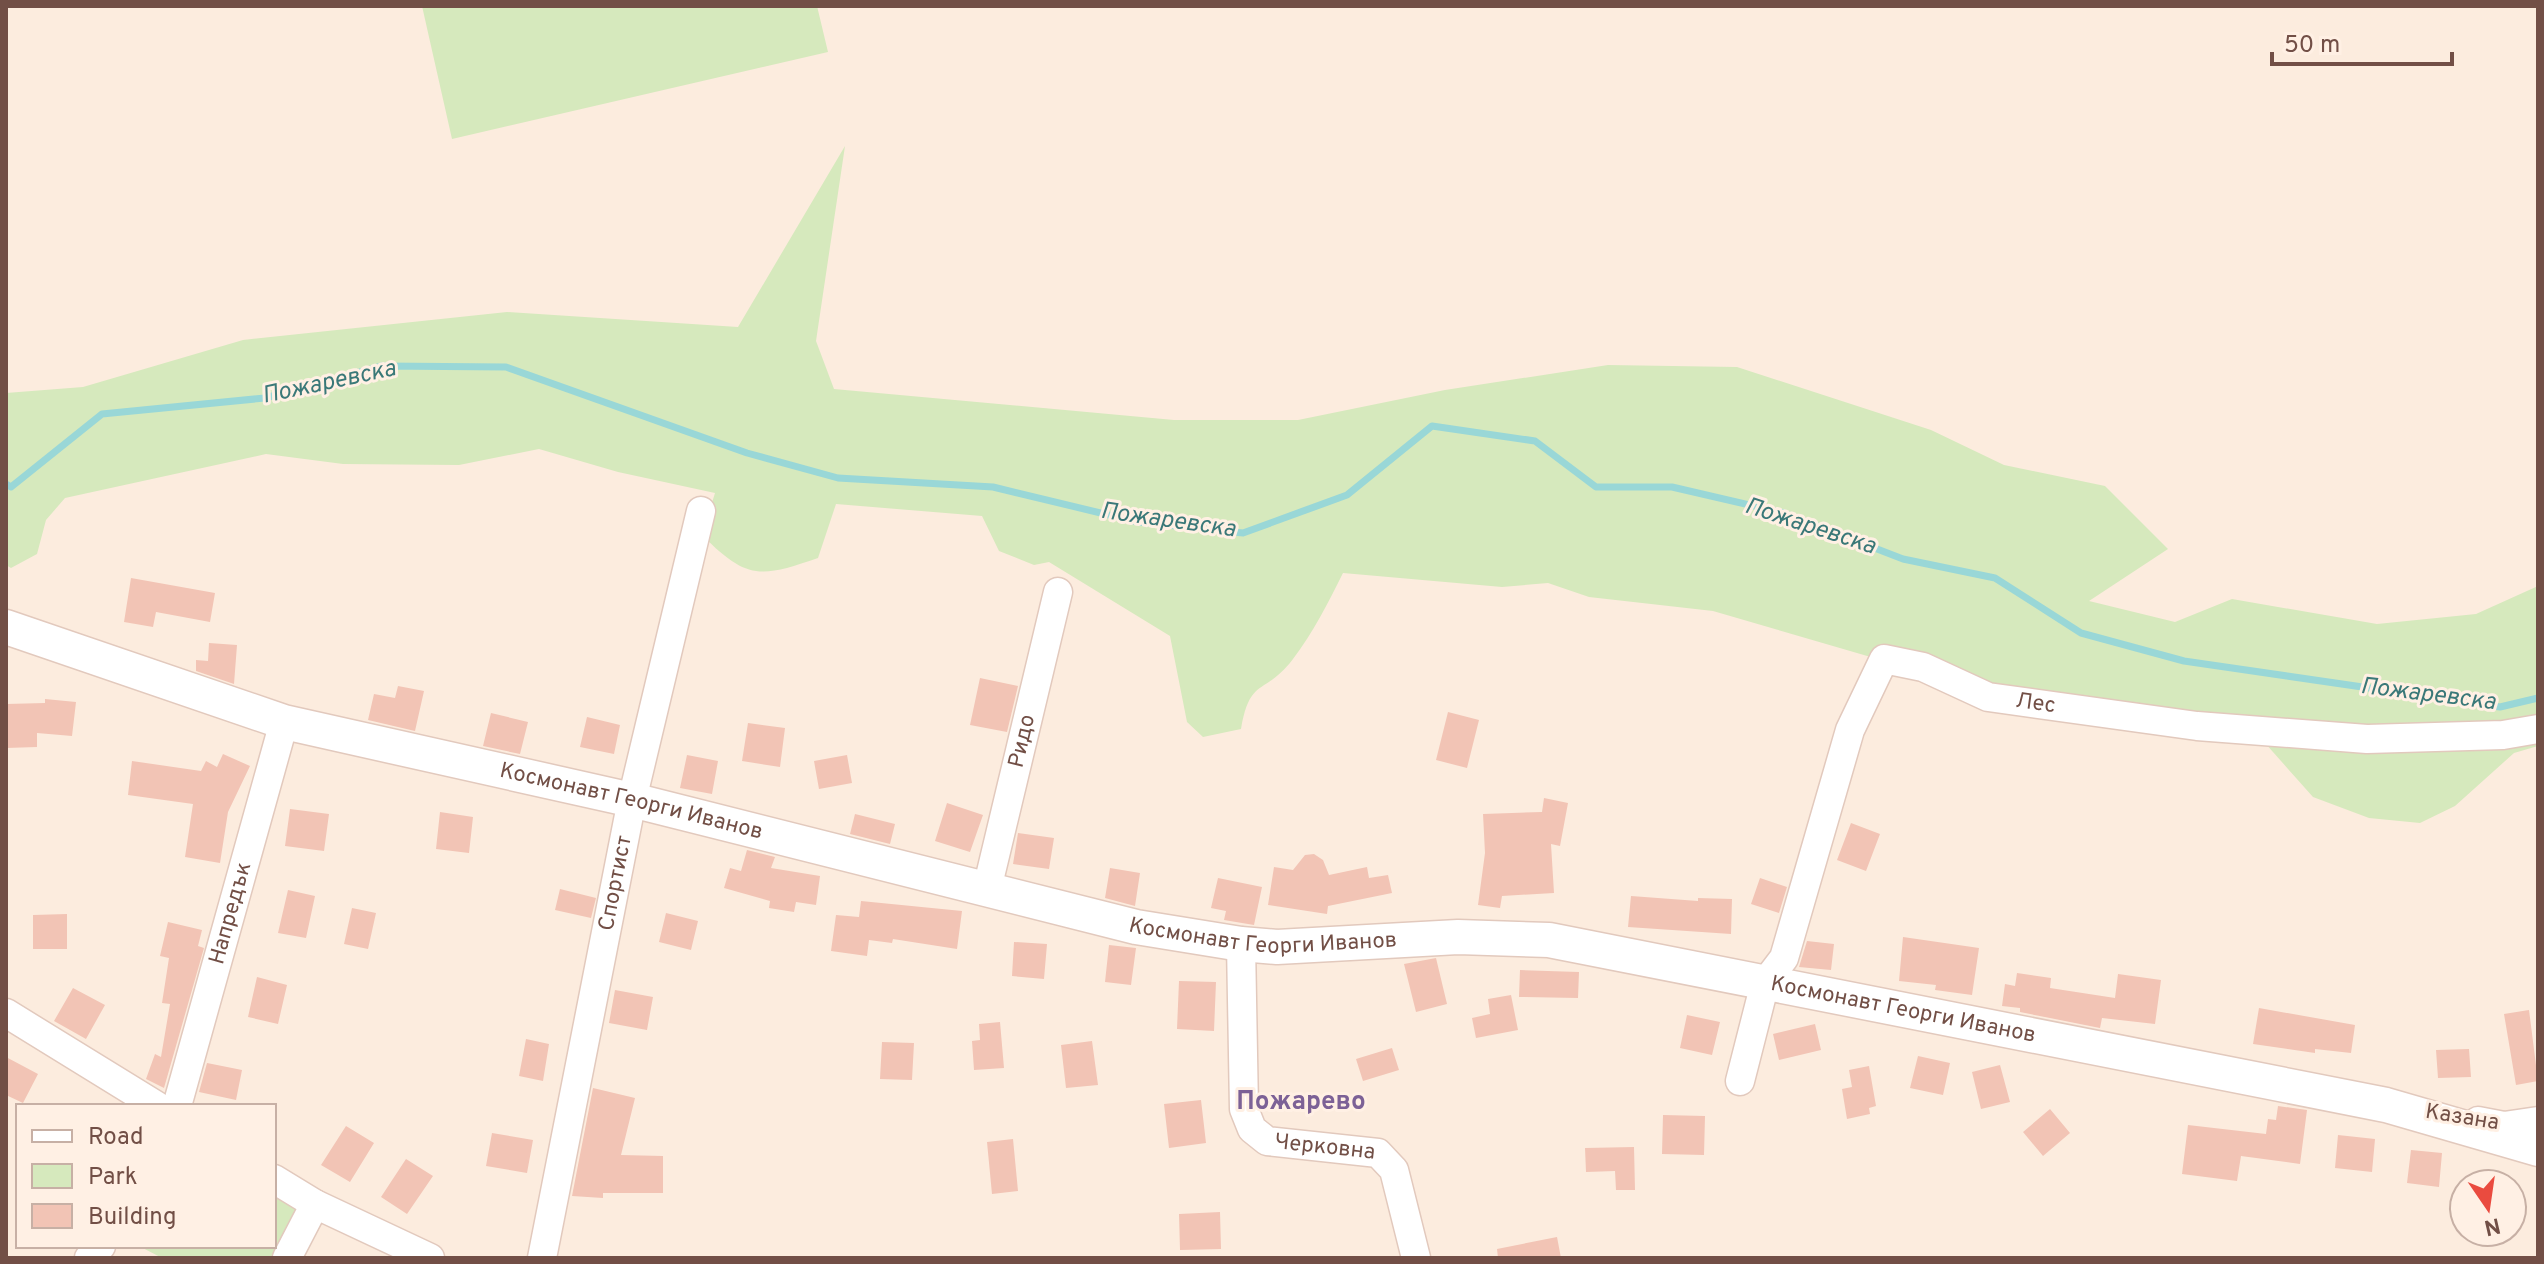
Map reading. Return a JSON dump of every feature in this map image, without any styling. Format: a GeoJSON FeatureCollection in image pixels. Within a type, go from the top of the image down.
{"type":"FeatureCollection","features":[{"type":"Feature","properties":{"kind":"street","name":"Спортист"},"geometry":{"type":"LineString","coordinates":[[542,1258],[632,800],[701,511]]}},
{"type":"Feature","properties":{"kind":"street","name":"Ридо"},"geometry":{"type":"LineString","coordinates":[[987,889],[1058,592]]}},
{"type":"Feature","properties":{"kind":"street","name":"Космонавт Георги Иванов"},"geometry":{"type":"LineString","coordinates":[[6,627],[284,722],[632,800],[1136,927],[1277,947],[1458,937],[1549,940],[2386,1105],[2538,1149]]}},
{"type":"Feature","properties":{"kind":"street","name":"Лес"},"geometry":{"type":"LineString","coordinates":[[1765,983],[1784,958],[1850,730],[1884,659],[1923,667],[1988,697],[2197,726],[2367,739],[2503,735],[2538,729]]}},
{"type":"Feature","properties":{"kind":"street","name":"Напредък"},"geometry":{"type":"LineString","coordinates":[[178,1104],[284,722]]}},
{"type":"Feature","properties":{"kind":"street","name":"Черковна"},"geometry":{"type":"LineString","coordinates":[[1241,944],[1244,1109],[1252,1129],[1267,1141],[1378,1153],[1394,1170],[1416,1258]]}},
{"type":"Feature","properties":{"kind":"street"},"geometry":{"type":"LineString","coordinates":[[1740,1081],[1765,983]]}},
{"type":"Feature","properties":{"kind":"street"},"geometry":{"type":"LineString","coordinates":[[6,1013],[154,1104]]}},
{"type":"Feature","properties":{"kind":"street","name":"Казана"},"geometry":{"type":"LineString","coordinates":[[2386,1105],[2504,1126],[2538,1121]]}},
{"type":"Feature","properties":{"kind":"street"},"geometry":{"type":"LineString","coordinates":[[276,1180],[315,1204],[430,1258]]}},
{"type":"Feature","properties":{"kind":"street"},"geometry":{"type":"LineString","coordinates":[[287,1258],[315,1204]]}},
{"type":"Feature","properties":{"kind":"green space"},"geometry":{"type":"Polygon","coordinates":[[[422,6],[817,6],[828,52],[452,139],[422,6]]]}},
{"type":"Feature","properties":{"kind":"green space"},"geometry":{"type":"Polygon","coordinates":[[[845,146],[816,341],[834,389],[1174,420],[1298,420],[1445,390],[1608,365],[1737,367],[1931,430],[2004,465],[2105,486],[2168,549],[2089,601],[2175,622],[2232,599],[2377,624],[2476,614],[2538,586],[2538,746],[2514,753],[2455,806],[2420,823],[2369,818],[2313,797],[2257,734],[2052,710],[1978,708],[1905,667],[1713,611],[1589,597],[1548,583],[1502,587],[1343,573],[1314,628],[1293,659],[1254,693],[1241,729],[1203,737],[1187,722],[1170,636],[1049,562],[1034,565],[999,551],[982,516],[836,504],[818,558],[782,569],[755,571],[731,560],[702,535],[715,493],[618,472],[539,449],[459,465],[343,464],[266,454],[65,498],[46,520],[37,554],[11,568],[6,565],[6,393],[83,387],[243,340],[507,312],[738,327],[845,146]]]}},
{"type":"Feature","properties":{"kind":"green space"},"geometry":{"type":"Polygon","coordinates":[[[276,1190],[300,1203],[271,1258],[162,1258],[143,1248],[276,1248],[276,1190]]]}},
{"type":"Feature","properties":{"kind":"building"},"geometry":{"type":"Polygon","coordinates":[[[131,578],[215,593],[210,622],[156,612],[153,627],[124,622],[131,578]]]}},
{"type":"Feature","properties":{"kind":"building"},"geometry":{"type":"Polygon","coordinates":[[[209,643],[237,645],[234,684],[196,671],[196,660],[208,661],[209,643]]]}},
{"type":"Feature","properties":{"kind":"building"},"geometry":{"type":"Polygon","coordinates":[[[980,678],[1018,686],[1007,732],[970,725],[980,678]]]}},
{"type":"Feature","properties":{"kind":"building"},"geometry":{"type":"Polygon","coordinates":[[[398,686],[424,691],[415,731],[368,720],[374,694],[395,698],[398,686]]]}},
{"type":"Feature","properties":{"kind":"building"},"geometry":{"type":"Polygon","coordinates":[[[45,699],[76,702],[72,736],[37,733],[37,747],[6,748],[6,704],[45,703],[45,699]]]}},
{"type":"Feature","properties":{"kind":"building"},"geometry":{"type":"Polygon","coordinates":[[[1448,712],[1479,720],[1467,768],[1436,760],[1448,712]]]}},
{"type":"Feature","properties":{"kind":"building"},"geometry":{"type":"Polygon","coordinates":[[[491,713],[528,722],[520,754],[483,746],[491,713]]]}},
{"type":"Feature","properties":{"kind":"building"},"geometry":{"type":"Polygon","coordinates":[[[587,717],[620,725],[614,754],[580,747],[587,717]]]}},
{"type":"Feature","properties":{"kind":"building"},"geometry":{"type":"Polygon","coordinates":[[[748,723],[785,728],[780,767],[742,761],[748,723]]]}},
{"type":"Feature","properties":{"kind":"building"},"geometry":{"type":"Polygon","coordinates":[[[223,754],[250,766],[228,812],[220,863],[185,857],[193,804],[128,795],[132,761],[201,771],[206,761],[217,767],[223,754]]]}},
{"type":"Feature","properties":{"kind":"building"},"geometry":{"type":"Polygon","coordinates":[[[687,755],[718,761],[712,794],[680,788],[687,755]]]}},
{"type":"Feature","properties":{"kind":"building"},"geometry":{"type":"Polygon","coordinates":[[[847,755],[852,783],[819,789],[814,761],[847,755]]]}},
{"type":"Feature","properties":{"kind":"building"},"geometry":{"type":"Polygon","coordinates":[[[1544,798],[1568,803],[1560,846],[1551,844],[1554,893],[1502,896],[1500,908],[1478,905],[1485,853],[1483,814],[1542,812],[1544,798]]]}},
{"type":"Feature","properties":{"kind":"building"},"geometry":{"type":"Polygon","coordinates":[[[947,803],[983,815],[970,852],[935,841],[947,803]]]}},
{"type":"Feature","properties":{"kind":"building"},"geometry":{"type":"Polygon","coordinates":[[[290,809],[329,814],[324,851],[285,846],[290,809]]]}},
{"type":"Feature","properties":{"kind":"building"},"geometry":{"type":"Polygon","coordinates":[[[440,812],[473,817],[469,853],[436,849],[440,812]]]}},
{"type":"Feature","properties":{"kind":"building"},"geometry":{"type":"Polygon","coordinates":[[[855,814],[895,824],[890,844],[850,834],[855,814]]]}},
{"type":"Feature","properties":{"kind":"building"},"geometry":{"type":"Polygon","coordinates":[[[1851,823],[1880,834],[1866,871],[1837,860],[1851,823]]]}},
{"type":"Feature","properties":{"kind":"building"},"geometry":{"type":"Polygon","coordinates":[[[1018,833],[1054,838],[1049,869],[1013,864],[1018,833]]]}},
{"type":"Feature","properties":{"kind":"building"},"geometry":{"type":"Polygon","coordinates":[[[747,850],[775,857],[771,868],[820,876],[816,905],[796,902],[794,912],[769,908],[770,901],[724,888],[730,868],[741,871],[747,850]]]}},
{"type":"Feature","properties":{"kind":"building"},"geometry":{"type":"Polygon","coordinates":[[[1314,854],[1323,860],[1329,875],[1367,867],[1369,878],[1388,875],[1392,893],[1328,906],[1327,914],[1268,905],[1274,867],[1293,870],[1305,855],[1314,854]]]}},
{"type":"Feature","properties":{"kind":"building"},"geometry":{"type":"Polygon","coordinates":[[[1110,868],[1140,873],[1135,906],[1105,898],[1110,868]]]}},
{"type":"Feature","properties":{"kind":"building"},"geometry":{"type":"Polygon","coordinates":[[[1218,878],[1262,887],[1254,925],[1224,920],[1226,911],[1211,908],[1218,878]]]}},
{"type":"Feature","properties":{"kind":"building"},"geometry":{"type":"Polygon","coordinates":[[[1760,878],[1787,887],[1779,913],[1751,904],[1760,878]]]}},
{"type":"Feature","properties":{"kind":"building"},"geometry":{"type":"Polygon","coordinates":[[[560,889],[596,898],[591,918],[555,910],[560,889]]]}},
{"type":"Feature","properties":{"kind":"building"},"geometry":{"type":"Polygon","coordinates":[[[288,890],[315,896],[306,938],[278,933],[288,890]]]}},
{"type":"Feature","properties":{"kind":"building"},"geometry":{"type":"Polygon","coordinates":[[[1631,896],[1698,901],[1698,898],[1732,899],[1731,934],[1628,927],[1631,896]]]}},
{"type":"Feature","properties":{"kind":"building"},"geometry":{"type":"Polygon","coordinates":[[[861,901],[962,911],[957,949],[893,939],[892,943],[869,940],[867,956],[831,951],[836,915],[859,917],[861,901]]]}},
{"type":"Feature","properties":{"kind":"building"},"geometry":{"type":"Polygon","coordinates":[[[352,908],[376,913],[368,949],[344,944],[352,908]]]}},
{"type":"Feature","properties":{"kind":"building"},"geometry":{"type":"Polygon","coordinates":[[[666,913],[698,921],[691,950],[659,942],[666,913]]]}},
{"type":"Feature","properties":{"kind":"building"},"geometry":{"type":"Polygon","coordinates":[[[67,914],[67,949],[33,949],[33,915],[67,914]]]}},
{"type":"Feature","properties":{"kind":"building"},"geometry":{"type":"Polygon","coordinates":[[[168,922],[202,930],[198,946],[204,948],[164,1088],[146,1079],[155,1054],[161,1057],[170,1004],[162,1003],[169,958],[160,956],[168,922]]]}},
{"type":"Feature","properties":{"kind":"building"},"geometry":{"type":"Polygon","coordinates":[[[1903,937],[1979,948],[1972,995],[1935,990],[1936,985],[1899,981],[1903,937]]]}},
{"type":"Feature","properties":{"kind":"building"},"geometry":{"type":"Polygon","coordinates":[[[1807,941],[1834,944],[1831,970],[1799,967],[1807,941]]]}},
{"type":"Feature","properties":{"kind":"building"},"geometry":{"type":"Polygon","coordinates":[[[1014,942],[1047,944],[1044,979],[1012,976],[1014,942]]]}},
{"type":"Feature","properties":{"kind":"building"},"geometry":{"type":"Polygon","coordinates":[[[1109,945],[1136,948],[1131,985],[1105,982],[1109,945]]]}},
{"type":"Feature","properties":{"kind":"building"},"geometry":{"type":"Polygon","coordinates":[[[1436,958],[1447,1004],[1416,1012],[1404,964],[1436,958]]]}},
{"type":"Feature","properties":{"kind":"building"},"geometry":{"type":"Polygon","coordinates":[[[1520,970],[1579,972],[1578,998],[1519,997],[1520,970]]]}},
{"type":"Feature","properties":{"kind":"building"},"geometry":{"type":"Polygon","coordinates":[[[2017,973],[2051,978],[2050,988],[2115,998],[2118,974],[2161,980],[2155,1024],[2102,1018],[2100,1028],[2002,1006],[2005,984],[2015,986],[2017,973]]]}},
{"type":"Feature","properties":{"kind":"building"},"geometry":{"type":"Polygon","coordinates":[[[257,977],[287,985],[278,1024],[248,1017],[257,977]]]}},
{"type":"Feature","properties":{"kind":"building"},"geometry":{"type":"Polygon","coordinates":[[[1179,981],[1216,982],[1214,1031],[1177,1029],[1179,981]]]}},
{"type":"Feature","properties":{"kind":"building"},"geometry":{"type":"Polygon","coordinates":[[[73,988],[105,1005],[86,1039],[54,1021],[73,988]]]}},
{"type":"Feature","properties":{"kind":"building"},"geometry":{"type":"Polygon","coordinates":[[[615,990],[653,997],[647,1030],[609,1023],[615,990]]]}},
{"type":"Feature","properties":{"kind":"building"},"geometry":{"type":"Polygon","coordinates":[[[1511,995],[1518,1030],[1476,1038],[1472,1018],[1490,1014],[1488,999],[1511,995]]]}},
{"type":"Feature","properties":{"kind":"building"},"geometry":{"type":"Polygon","coordinates":[[[2259,1008],[2355,1025],[2351,1053],[2315,1049],[2315,1053],[2253,1044],[2259,1008]]]}},
{"type":"Feature","properties":{"kind":"building"},"geometry":{"type":"Polygon","coordinates":[[[2529,1010],[2538,1081],[2516,1085],[2504,1014],[2529,1010]]]}},
{"type":"Feature","properties":{"kind":"building"},"geometry":{"type":"Polygon","coordinates":[[[1687,1015],[1720,1022],[1712,1055],[1680,1048],[1687,1015]]]}},
{"type":"Feature","properties":{"kind":"building"},"geometry":{"type":"Polygon","coordinates":[[[1000,1022],[1004,1068],[974,1070],[972,1041],[980,1040],[979,1024],[1000,1022]]]}},
{"type":"Feature","properties":{"kind":"building"},"geometry":{"type":"Polygon","coordinates":[[[1815,1024],[1821,1050],[1779,1060],[1773,1034],[1815,1024]]]}},
{"type":"Feature","properties":{"kind":"building"},"geometry":{"type":"Polygon","coordinates":[[[526,1039],[549,1044],[543,1081],[519,1076],[526,1039]]]}},
{"type":"Feature","properties":{"kind":"building"},"geometry":{"type":"Polygon","coordinates":[[[1092,1041],[1098,1085],[1066,1088],[1061,1045],[1092,1041]]]}},
{"type":"Feature","properties":{"kind":"building"},"geometry":{"type":"Polygon","coordinates":[[[882,1042],[914,1043],[912,1080],[880,1079],[882,1042]]]}},
{"type":"Feature","properties":{"kind":"building"},"geometry":{"type":"Polygon","coordinates":[[[1392,1048],[1399,1070],[1363,1081],[1356,1059],[1392,1048]]]}},
{"type":"Feature","properties":{"kind":"building"},"geometry":{"type":"Polygon","coordinates":[[[2469,1049],[2471,1077],[2438,1078],[2436,1050],[2469,1049]]]}},
{"type":"Feature","properties":{"kind":"building"},"geometry":{"type":"Polygon","coordinates":[[[1918,1056],[1950,1063],[1943,1095],[1910,1088],[1918,1056]]]}},
{"type":"Feature","properties":{"kind":"building"},"geometry":{"type":"Polygon","coordinates":[[[6,1057],[38,1074],[23,1103],[6,1095],[6,1057]]]}},
{"type":"Feature","properties":{"kind":"building"},"geometry":{"type":"Polygon","coordinates":[[[207,1063],[242,1070],[236,1100],[199,1092],[207,1063]]]}},
{"type":"Feature","properties":{"kind":"building"},"geometry":{"type":"Polygon","coordinates":[[[2000,1065],[2010,1102],[1981,1109],[1972,1072],[2000,1065]]]}},
{"type":"Feature","properties":{"kind":"building"},"geometry":{"type":"Polygon","coordinates":[[[1869,1066],[1876,1106],[1869,1108],[1870,1114],[1847,1119],[1842,1089],[1852,1087],[1849,1070],[1869,1066]]]}},
{"type":"Feature","properties":{"kind":"building"},"geometry":{"type":"Polygon","coordinates":[[[593,1088],[635,1098],[621,1155],[663,1156],[663,1193],[603,1193],[603,1198],[572,1196],[593,1088]]]}},
{"type":"Feature","properties":{"kind":"building"},"geometry":{"type":"Polygon","coordinates":[[[1201,1100],[1206,1143],[1169,1148],[1164,1104],[1201,1100]]]}},
{"type":"Feature","properties":{"kind":"building"},"geometry":{"type":"Polygon","coordinates":[[[2278,1106],[2307,1110],[2300,1164],[2241,1156],[2237,1181],[2182,1174],[2188,1125],[2266,1134],[2268,1119],[2276,1120],[2278,1106]]]}},
{"type":"Feature","properties":{"kind":"building"},"geometry":{"type":"Polygon","coordinates":[[[2050,1109],[2070,1133],[2043,1156],[2023,1132],[2050,1109]]]}},
{"type":"Feature","properties":{"kind":"building"},"geometry":{"type":"Polygon","coordinates":[[[1663,1115],[1705,1116],[1704,1155],[1662,1154],[1663,1115]]]}},
{"type":"Feature","properties":{"kind":"building"},"geometry":{"type":"Polygon","coordinates":[[[346,1126],[374,1143],[350,1182],[321,1165],[346,1126]]]}},
{"type":"Feature","properties":{"kind":"building"},"geometry":{"type":"Polygon","coordinates":[[[492,1133],[533,1140],[527,1173],[486,1166],[492,1133]]]}},
{"type":"Feature","properties":{"kind":"building"},"geometry":{"type":"Polygon","coordinates":[[[2338,1135],[2375,1139],[2372,1172],[2335,1168],[2338,1135]]]}},
{"type":"Feature","properties":{"kind":"building"},"geometry":{"type":"Polygon","coordinates":[[[1013,1139],[1018,1191],[992,1194],[987,1142],[1013,1139]]]}},
{"type":"Feature","properties":{"kind":"building"},"geometry":{"type":"Polygon","coordinates":[[[1634,1147],[1635,1190],[1616,1190],[1615,1171],[1586,1172],[1585,1148],[1634,1147]]]}},
{"type":"Feature","properties":{"kind":"building"},"geometry":{"type":"Polygon","coordinates":[[[2411,1150],[2442,1153],[2439,1187],[2407,1183],[2411,1150]]]}},
{"type":"Feature","properties":{"kind":"building"},"geometry":{"type":"Polygon","coordinates":[[[406,1159],[433,1176],[407,1214],[381,1197],[406,1159]]]}},
{"type":"Feature","properties":{"kind":"building"},"geometry":{"type":"Polygon","coordinates":[[[1220,1212],[1221,1249],[1180,1250],[1179,1214],[1220,1212]]]}},
{"type":"Feature","properties":{"kind":"building"},"geometry":{"type":"Polygon","coordinates":[[[1557,1237],[1561,1258],[1498,1258],[1497,1249],[1557,1237]]]}},
{"type":"Feature","properties":{"kind":"waterway","name":"Пожаревска"},"geometry":{"type":"LineString","coordinates":[[6,484],[11,487],[102,414],[265,398],[382,366],[506,367],[747,453],[838,478],[993,487],[1138,522],[1243,533],[1347,495],[1432,426],[1535,441],[1596,487],[1672,487],[1784,513],[1903,559],[1995,578],[2081,633],[2184,661],[2500,707],[2538,698]]}},
{"type":"Feature","properties":{"kind":"district","name":"Пожарево"},"geometry":{"type":"Point","coordinates":[1301,1102]}}]}
